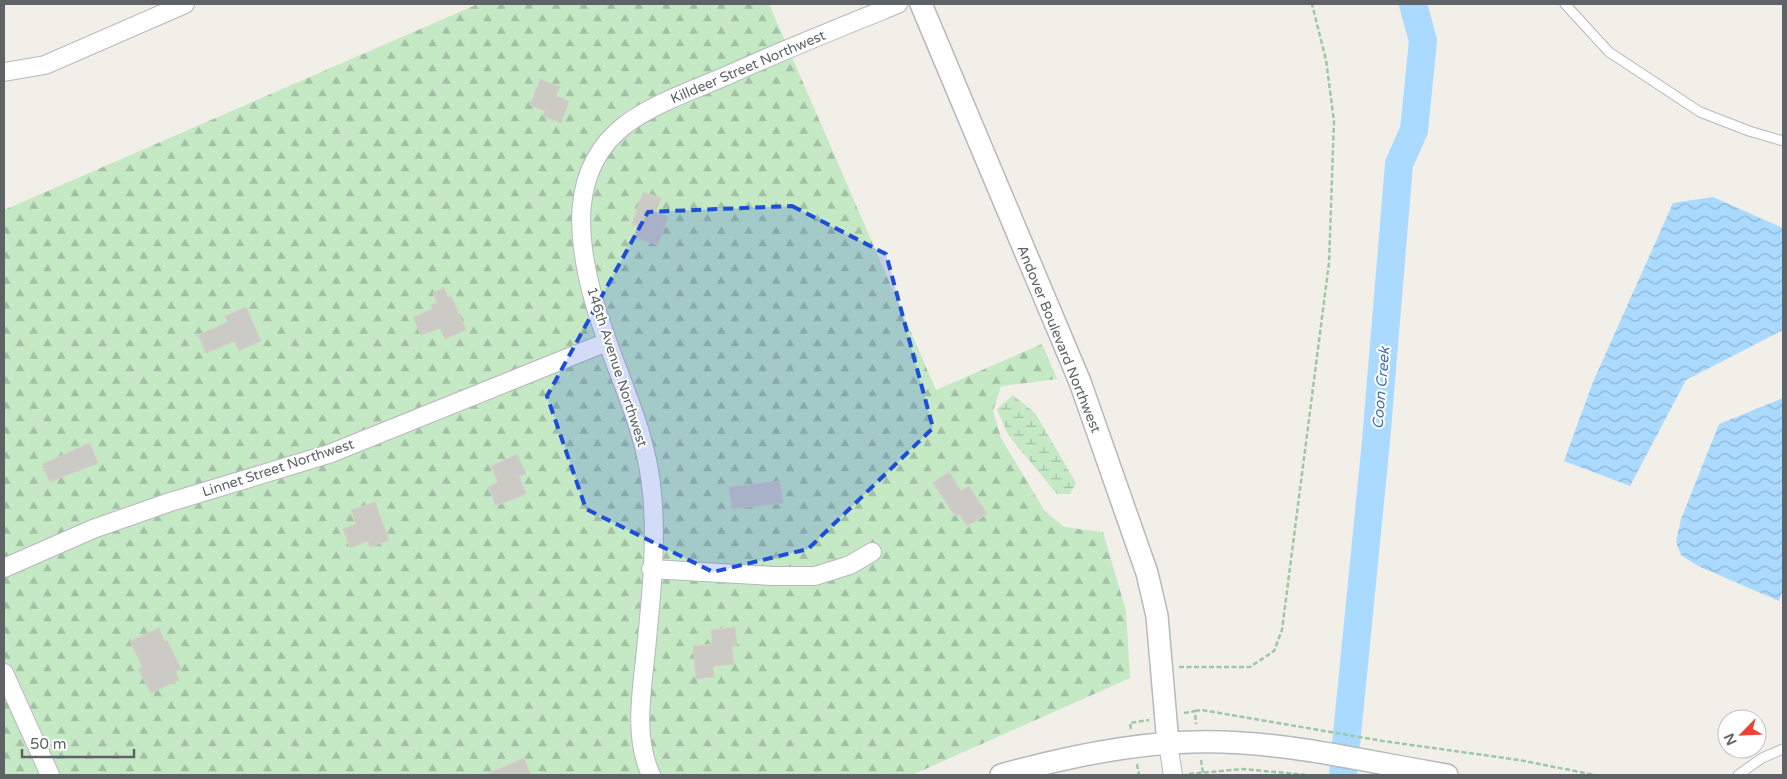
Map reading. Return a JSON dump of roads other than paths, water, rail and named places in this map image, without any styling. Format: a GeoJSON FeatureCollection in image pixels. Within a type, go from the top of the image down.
{"type":"FeatureCollection","features":[{"type":"Feature","properties":{"kind":"street"},"geometry":{"type":"LineString","coordinates":[[4,72],[45,65],[163,8],[185,4]]}},
{"type":"Feature","properties":{"kind":"street","name":"Killdeer Street Northwest"},"geometry":{"type":"LineString","coordinates":[[606,144],[624,126],[658,106],[898,4]]}},
{"type":"Feature","properties":{"kind":"street","name":"Andover Boulevard Northwest"},"geometry":{"type":"LineString","coordinates":[[921,4],[1080,382],[1148,573],[1157,616],[1168,744]]}},
{"type":"Feature","properties":{"kind":"street","name":"146th Avenue Northwest"},"geometry":{"type":"LineString","coordinates":[[606,144],[598,156],[588,180],[580,208],[579,231],[583,260],[607,342],[642,434],[649,470],[652,494],[651,569],[646,650],[639,701],[642,742],[651,775]]}},
{"type":"Feature","properties":{"kind":"street","name":"Linnet Street Northwest"},"geometry":{"type":"LineString","coordinates":[[4,568],[93,529],[170,502],[329,454],[607,342]]}},
{"type":"Feature","properties":{"kind":"street"},"geometry":{"type":"LineString","coordinates":[[651,569],[773,576],[815,576],[850,565],[872,552]]}},
{"type":"Feature","properties":{"kind":"street"},"geometry":{"type":"LineString","coordinates":[[4,673],[50,775]]}},
{"type":"Feature","properties":{"kind":"street"},"geometry":{"type":"LineString","coordinates":[[1001,775],[1047,762],[1093,753],[1168,744],[1220,742],[1306,751],[1447,775]]}},
{"type":"Feature","properties":{"kind":"street"},"geometry":{"type":"LineString","coordinates":[[1168,744],[1173,775]]}},
{"type":"Feature","properties":{"kind":"lane"},"geometry":{"type":"LineString","coordinates":[[1565,4],[1609,52],[1700,112],[1748,131],[1783,141]]}},
{"type":"Feature","properties":{"kind":"lane"},"geometry":{"type":"LineString","coordinates":[[1738,775],[1762,758],[1783,749]]}},
{"type":"Feature","properties":{"kind":"water"},"geometry":{"type":"Polygon","coordinates":[[[1713,197],[1783,228],[1783,330],[1686,380],[1630,486],[1564,461],[1593,382],[1673,203],[1713,197]]]}},
{"type":"Feature","properties":{"kind":"water"},"geometry":{"type":"Polygon","coordinates":[[[1783,398],[1783,590],[1779,601],[1698,566],[1681,555],[1676,542],[1681,519],[1719,424],[1783,398]]]}},
{"type":"Feature","properties":{"kind":"waterway","name":"Coon Creek"},"geometry":{"type":"LineString","coordinates":[[1343,775],[1376,441],[1399,164],[1414,130],[1423,41],[1413,4]]}}]}
